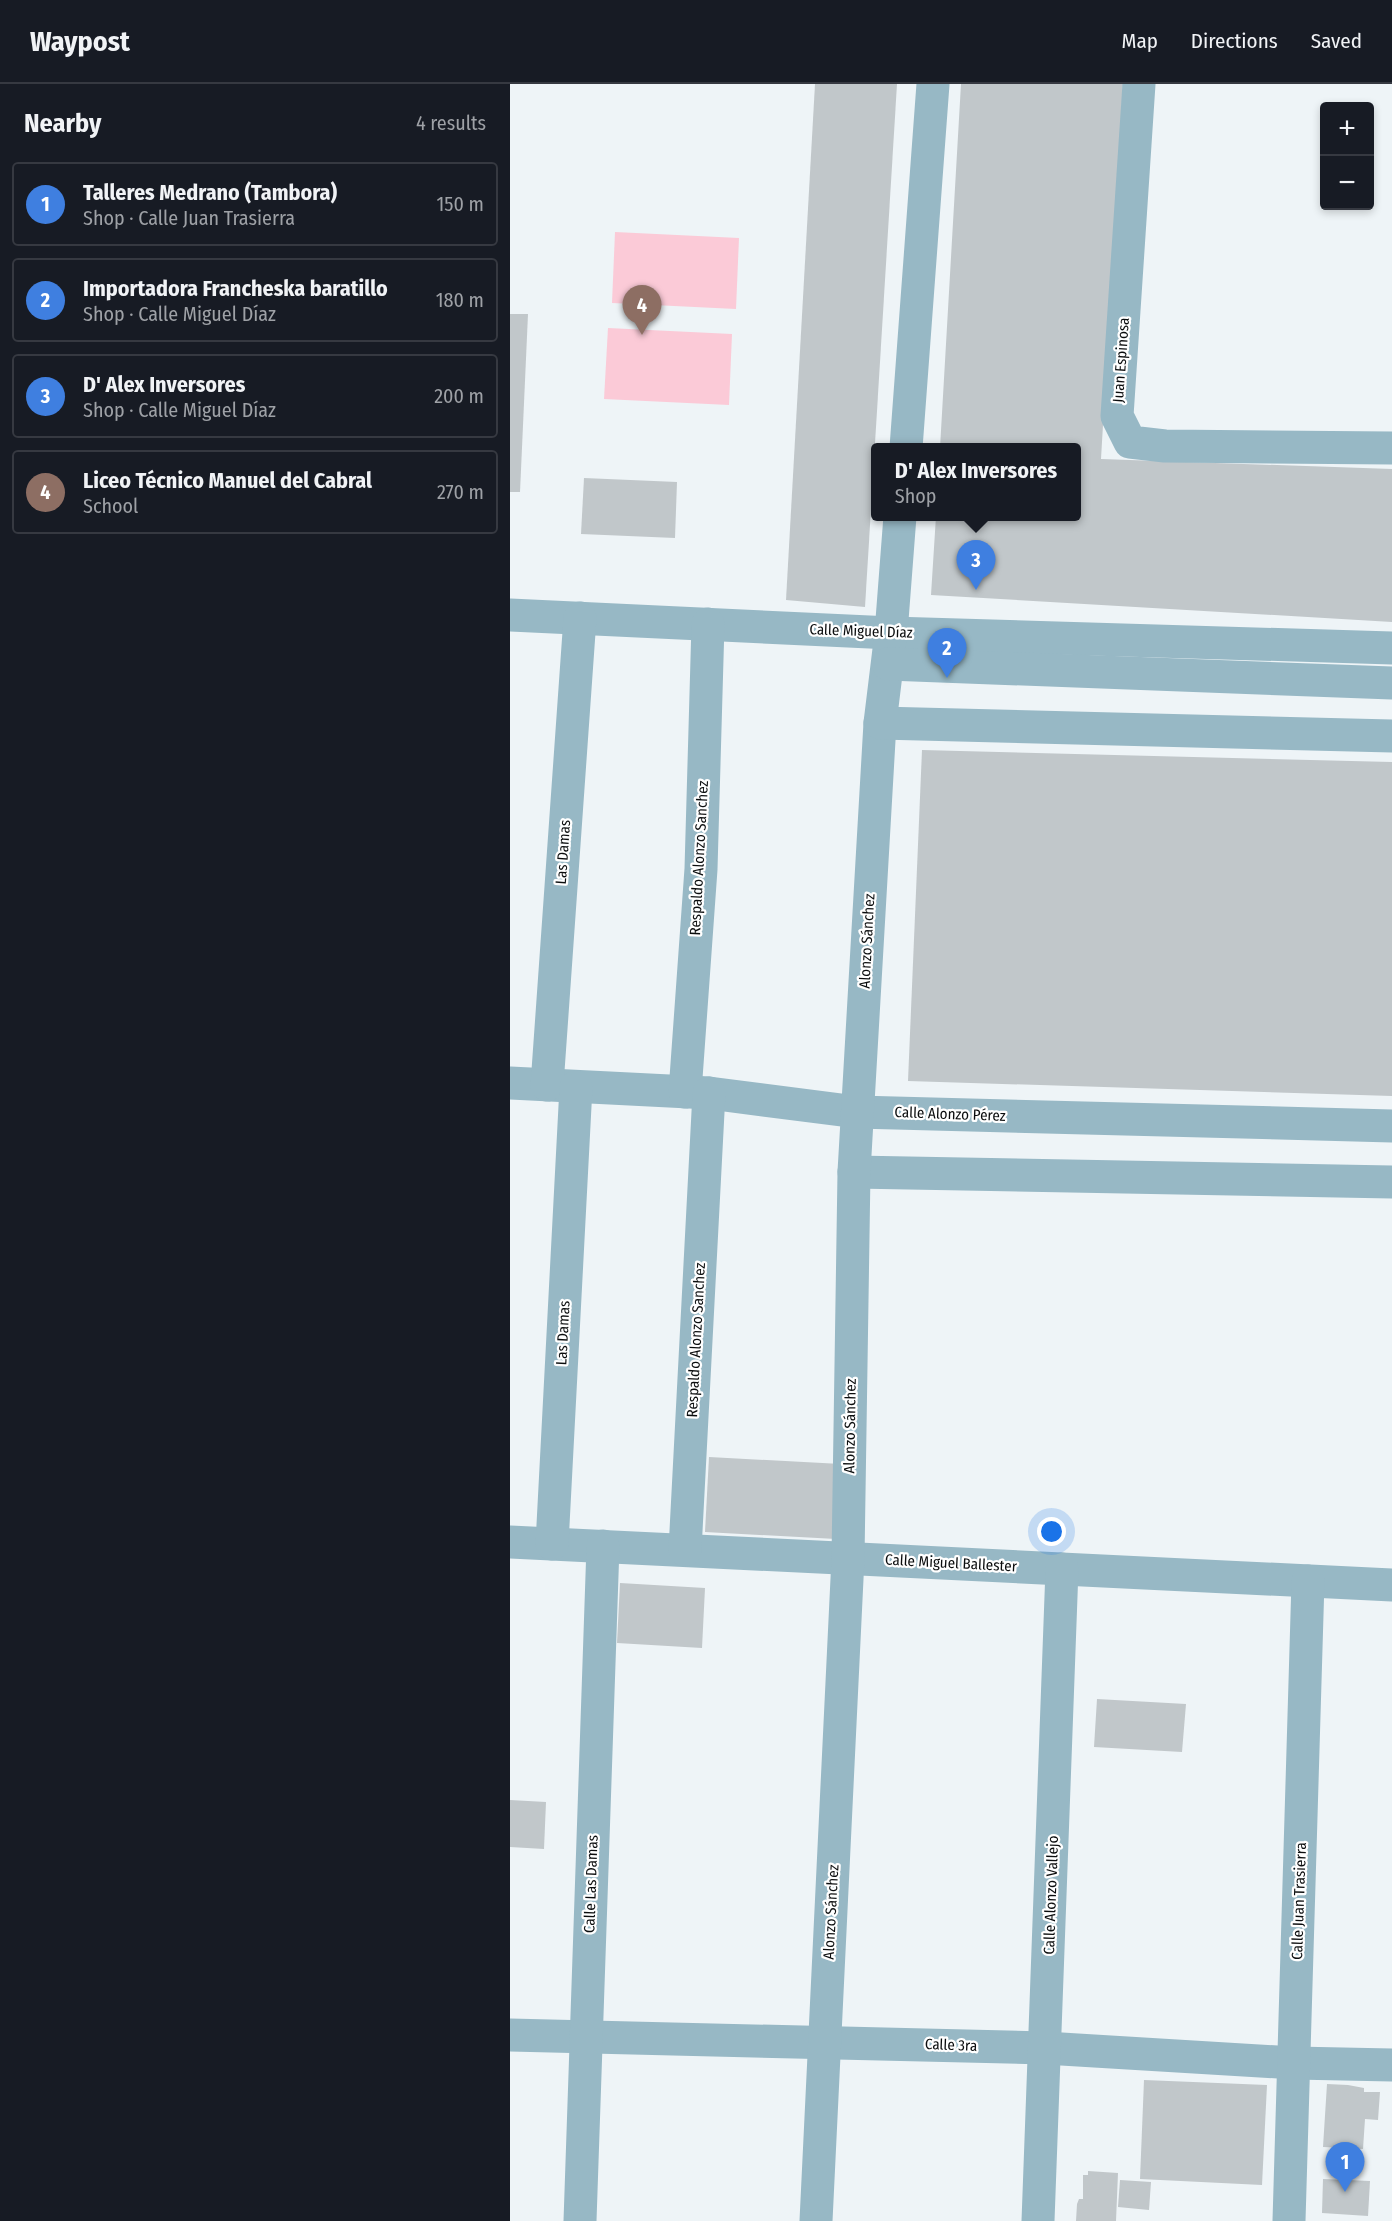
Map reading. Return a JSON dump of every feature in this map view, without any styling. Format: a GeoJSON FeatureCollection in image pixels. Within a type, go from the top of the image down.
{"type":"FeatureCollection","features":[{"type":"Feature","properties":{"kind":"street"},"geometry":{"type":"LineString","coordinates":[[906,443],[933,84]]}},
{"type":"Feature","properties":{"kind":"street","name":"Juan Espinosa"},"geometry":{"type":"LineString","coordinates":[[1139,84],[1117,416],[1130,442],[1165,446],[1392,448]]}},
{"type":"Feature","properties":{"kind":"street","name":"Alonzo Sánchez"},"geometry":{"type":"LineString","coordinates":[[816,2221],[848,1558],[854,1172],[880,723],[888,664],[900,521]]}},
{"type":"Feature","properties":{"kind":"street","name":"Calle Miguel Díaz"},"geometry":{"type":"LineString","coordinates":[[510,615],[891,633],[1392,648]]}},
{"type":"Feature","properties":{"kind":"street","name":"Las Damas"},"geometry":{"type":"LineString","coordinates":[[552,1544],[561,1086],[580,618]]}},
{"type":"Feature","properties":{"kind":"street","name":"Respaldo Alonzo Sanchez"},"geometry":{"type":"LineString","coordinates":[[685,1550],[708,624]]}},
{"type":"Feature","properties":{"kind":"street"},"geometry":{"type":"LineString","coordinates":[[888,664],[1392,683]]}},
{"type":"Feature","properties":{"kind":"street"},"geometry":{"type":"LineString","coordinates":[[880,723],[1392,736]]}},
{"type":"Feature","properties":{"kind":"street","name":"Calle Alonzo Pérez"},"geometry":{"type":"LineString","coordinates":[[510,1083],[697,1092],[857,1112],[1392,1126]]}},
{"type":"Feature","properties":{"kind":"street"},"geometry":{"type":"LineString","coordinates":[[854,1172],[1392,1182]]}},
{"type":"Feature","properties":{"kind":"street","name":"Calle Miguel Ballester"},"geometry":{"type":"LineString","coordinates":[[510,1542],[1392,1585]]}},
{"type":"Feature","properties":{"kind":"street","name":"Calle Las Damas"},"geometry":{"type":"LineString","coordinates":[[580,2221],[603,1546]]}},
{"type":"Feature","properties":{"kind":"street","name":"Calle Alonzo Vallejo"},"geometry":{"type":"LineString","coordinates":[[1038,2221],[1062,1569]]}},
{"type":"Feature","properties":{"kind":"street","name":"Calle Juan Trasierra"},"geometry":{"type":"LineString","coordinates":[[1289,2221],[1308,1581]]}},
{"type":"Feature","properties":{"kind":"street","name":"Calle 3ra"},"geometry":{"type":"LineString","coordinates":[[510,2035],[1045,2048],[1392,2065]]}},
{"type":"Feature","properties":{"kind":"shaded area"},"geometry":{"type":"Polygon","coordinates":[[[615,232],[739,238],[736,309],[612,303],[615,232]]]}},
{"type":"Feature","properties":{"kind":"shaded area"},"geometry":{"type":"Polygon","coordinates":[[[608,328],[732,334],[729,405],[604,399],[608,328]]]}},
{"type":"Feature","properties":{"kind":"building"},"geometry":{"type":"Polygon","coordinates":[[[815,84],[897,84],[875,443],[871,443],[871,509],[865,607],[786,600],[815,84]]]}},
{"type":"Feature","properties":{"kind":"building"},"geometry":{"type":"Polygon","coordinates":[[[961,84],[1123,84],[1101,459],[1392,469],[1392,622],[931,595],[936,521],[1081,521],[1081,443],[940,443],[961,84]]]}},
{"type":"Feature","properties":{"kind":"building"},"geometry":{"type":"Polygon","coordinates":[[[510,314],[528,314],[520,492],[510,492],[510,314]]]}},
{"type":"Feature","properties":{"kind":"building"},"geometry":{"type":"Polygon","coordinates":[[[584,478],[677,482],[675,538],[581,534],[584,478]]]}},
{"type":"Feature","properties":{"kind":"building"},"geometry":{"type":"Polygon","coordinates":[[[922,750],[1392,762],[1392,1096],[908,1081],[922,750]]]}},
{"type":"Feature","properties":{"kind":"building"},"geometry":{"type":"Polygon","coordinates":[[[709,1457],[841,1464],[836,1539],[705,1532],[709,1457]]]}},
{"type":"Feature","properties":{"kind":"building"},"geometry":{"type":"Polygon","coordinates":[[[620,1583],[705,1588],[702,1648],[617,1643],[620,1583]]]}},
{"type":"Feature","properties":{"kind":"building"},"geometry":{"type":"Polygon","coordinates":[[[1097,1699],[1186,1704],[1182,1752],[1094,1747],[1097,1699]]]}},
{"type":"Feature","properties":{"kind":"building"},"geometry":{"type":"Polygon","coordinates":[[[510,1800],[546,1802],[544,1849],[510,1847],[510,1800]]]}},
{"type":"Feature","properties":{"kind":"building"},"geometry":{"type":"Polygon","coordinates":[[[1144,2080],[1267,2085],[1262,2185],[1140,2179],[1144,2080]]]}},
{"type":"Feature","properties":{"kind":"building"},"geometry":{"type":"Polygon","coordinates":[[[1327,2084],[1364,2088],[1364,2092],[1380,2092],[1378,2120],[1365,2119],[1363,2149],[1323,2147],[1327,2084]]]}},
{"type":"Feature","properties":{"kind":"building"},"geometry":{"type":"Polygon","coordinates":[[[1088,2171],[1118,2173],[1116,2221],[1076,2221],[1077,2204],[1079,2199],[1083,2199],[1083,2175],[1088,2175],[1088,2171]]]}},
{"type":"Feature","properties":{"kind":"building"},"geometry":{"type":"Polygon","coordinates":[[[1323,2179],[1370,2181],[1368,2216],[1322,2213],[1323,2179]]]}},
{"type":"Feature","properties":{"kind":"building"},"geometry":{"type":"Polygon","coordinates":[[[1120,2180],[1151,2182],[1149,2210],[1118,2207],[1120,2180]]]}},
{"type":"Feature","properties":{"kind":"place","name":"Liceo Técnico Manuel del Cabral"},"geometry":{"type":"Point","coordinates":[642,335]}},
{"type":"Feature","properties":{"kind":"place","name":"D' Alex Inversores"},"geometry":{"type":"Point","coordinates":[976,590]}},
{"type":"Feature","properties":{"kind":"place","name":"Importadora Francheska baratillo"},"geometry":{"type":"Point","coordinates":[947,678]}},
{"type":"Feature","properties":{"kind":"place","name":"Talleres Medrano (Tambora)"},"geometry":{"type":"Point","coordinates":[1345,2192]}}]}
